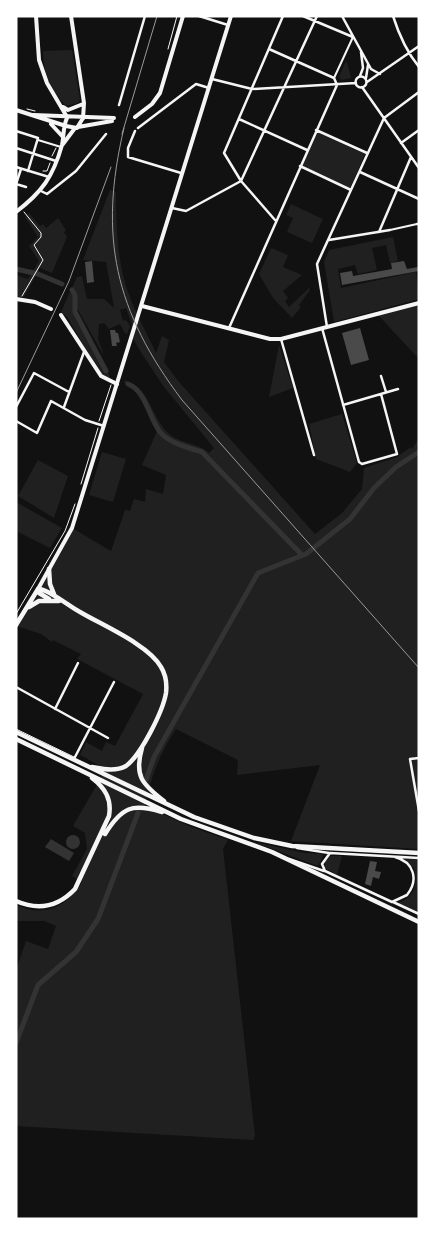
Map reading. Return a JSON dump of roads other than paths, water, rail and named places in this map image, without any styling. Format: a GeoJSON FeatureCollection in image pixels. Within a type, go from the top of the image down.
{"type":"FeatureCollection","features":[{"type":"Feature","properties":{"kind":"main road"},"geometry":{"type":"LineString","coordinates":[[16,212],[41,191],[50,177],[67,118],[47,83],[39,60],[36,16]]}},
{"type":"Feature","properties":{"kind":"main road"},"geometry":{"type":"LineString","coordinates":[[59,145],[77,128],[83,118],[84,103],[71,16]]}},
{"type":"Feature","properties":{"kind":"main road"},"geometry":{"type":"LineString","coordinates":[[135,117],[152,104],[160,93],[183,16]]}},
{"type":"Feature","properties":{"kind":"main road"},"geometry":{"type":"LineString","coordinates":[[16,625],[72,528],[183,174],[230,16]]}},
{"type":"Feature","properties":{"kind":"main road"},"geometry":{"type":"LineString","coordinates":[[62,107],[68,110],[80,107],[84,103]]}},
{"type":"Feature","properties":{"kind":"main road"},"geometry":{"type":"LineString","coordinates":[[58,118],[62,107]]}},
{"type":"Feature","properties":{"kind":"main road"},"geometry":{"type":"LineString","coordinates":[[16,110],[33,116],[50,122],[77,128],[113,120],[33,116]]}},
{"type":"Feature","properties":{"kind":"main road"},"geometry":{"type":"LineString","coordinates":[[77,118],[77,128]]}},
{"type":"Feature","properties":{"kind":"main road"},"geometry":{"type":"LineString","coordinates":[[50,122],[63,137]]}},
{"type":"Feature","properties":{"kind":"main road"},"geometry":{"type":"LineString","coordinates":[[18,299],[51,309]]}},
{"type":"Feature","properties":{"kind":"main road"},"geometry":{"type":"LineString","coordinates":[[142,306],[270,339],[281,339],[419,303]]}},
{"type":"Feature","properties":{"kind":"main road"},"geometry":{"type":"LineString","coordinates":[[61,315],[101,376],[117,384]]}},
{"type":"Feature","properties":{"kind":"main road"},"geometry":{"type":"LineString","coordinates":[[49,569],[53,597]]}},
{"type":"Feature","properties":{"kind":"main road"},"geometry":{"type":"LineString","coordinates":[[38,589],[46,589],[53,597],[151,654],[162,667],[166,681],[163,706],[144,744],[132,759],[120,768],[107,770],[86,766]]}},
{"type":"Feature","properties":{"kind":"main road"},"geometry":{"type":"LineString","coordinates":[[25,610],[39,601],[53,597]]}},
{"type":"Feature","properties":{"kind":"main road"},"geometry":{"type":"LineString","coordinates":[[16,731],[205,822],[292,846],[419,854]]}},
{"type":"Feature","properties":{"kind":"main road"},"geometry":{"type":"LineString","coordinates":[[16,739],[181,819]]}},
{"type":"Feature","properties":{"kind":"main road"},"geometry":{"type":"LineString","coordinates":[[144,744],[139,764],[143,782],[174,808]]}},
{"type":"Feature","properties":{"kind":"main road"},"geometry":{"type":"LineString","coordinates":[[16,900],[30,907],[54,905],[66,898],[75,889],[97,846],[109,816],[110,804],[103,787],[83,772]]}},
{"type":"Feature","properties":{"kind":"main road"},"geometry":{"type":"LineString","coordinates":[[97,846],[117,817],[131,808],[147,808],[283,857],[419,922]]}},
{"type":"Feature","properties":{"kind":"street"},"geometry":{"type":"LineString","coordinates":[[119,105],[145,16]]}},
{"type":"Feature","properties":{"kind":"street"},"geometry":{"type":"LineString","coordinates":[[199,16],[228,24]]}},
{"type":"Feature","properties":{"kind":"street"},"geometry":{"type":"LineString","coordinates":[[275,220],[241,181],[224,153],[283,16]]}},
{"type":"Feature","properties":{"kind":"street"},"geometry":{"type":"LineString","coordinates":[[304,16],[353,37]]}},
{"type":"Feature","properties":{"kind":"street"},"geometry":{"type":"LineString","coordinates":[[172,208],[186,211],[241,181],[297,62],[316,16]]}},
{"type":"Feature","properties":{"kind":"street"},"geometry":{"type":"LineString","coordinates":[[342,16],[368,64],[374,73],[380,74]]}},
{"type":"Feature","properties":{"kind":"street"},"geometry":{"type":"LineString","coordinates":[[393,16],[398,33],[409,55],[419,67]]}},
{"type":"Feature","properties":{"kind":"street"},"geometry":{"type":"LineString","coordinates":[[229,328],[336,85],[334,78],[353,37]]}},
{"type":"Feature","properties":{"kind":"street"},"geometry":{"type":"LineString","coordinates":[[360,77],[366,80],[380,74],[419,46]]}},
{"type":"Feature","properties":{"kind":"street"},"geometry":{"type":"LineString","coordinates":[[269,49],[334,78]]}},
{"type":"Feature","properties":{"kind":"street"},"geometry":{"type":"LineString","coordinates":[[356,83],[363,68],[360,50]]}},
{"type":"Feature","properties":{"kind":"street"},"geometry":{"type":"LineString","coordinates":[[362,87],[366,80],[368,64]]}},
{"type":"Feature","properties":{"kind":"street"},"geometry":{"type":"LineString","coordinates":[[212,79],[252,90],[356,83],[362,87],[419,168]]}},
{"type":"Feature","properties":{"kind":"street"},"geometry":{"type":"LineString","coordinates":[[183,174],[128,157],[126,155],[128,148],[137,129],[196,84],[209,88]]}},
{"type":"Feature","properties":{"kind":"street"},"geometry":{"type":"LineString","coordinates":[[328,327],[317,264],[384,118],[419,92]]}},
{"type":"Feature","properties":{"kind":"street"},"geometry":{"type":"LineString","coordinates":[[239,119],[307,150]]}},
{"type":"Feature","properties":{"kind":"street"},"geometry":{"type":"LineString","coordinates":[[316,130],[368,154]]}},
{"type":"Feature","properties":{"kind":"street"},"geometry":{"type":"LineString","coordinates":[[402,143],[419,130]]}},
{"type":"Feature","properties":{"kind":"street"},"geometry":{"type":"LineString","coordinates":[[16,131],[59,145]]}},
{"type":"Feature","properties":{"kind":"street"},"geometry":{"type":"LineString","coordinates":[[41,191],[47,194],[76,171],[106,134]]}},
{"type":"Feature","properties":{"kind":"street"},"geometry":{"type":"LineString","coordinates":[[28,170],[38,139]]}},
{"type":"Feature","properties":{"kind":"street"},"geometry":{"type":"LineString","coordinates":[[16,148],[56,161]]}},
{"type":"Feature","properties":{"kind":"street"},"geometry":{"type":"LineString","coordinates":[[379,232],[411,157]]}},
{"type":"Feature","properties":{"kind":"street"},"geometry":{"type":"LineString","coordinates":[[300,166],[351,190]]}},
{"type":"Feature","properties":{"kind":"street"},"geometry":{"type":"LineString","coordinates":[[16,167],[50,177]]}},
{"type":"Feature","properties":{"kind":"street"},"geometry":{"type":"LineString","coordinates":[[21,168],[16,184],[26,187]]}},
{"type":"Feature","properties":{"kind":"street"},"geometry":{"type":"LineString","coordinates":[[360,172],[419,199]]}},
{"type":"Feature","properties":{"kind":"street"},"geometry":{"type":"LineString","coordinates":[[329,240],[418,224]]}},
{"type":"Feature","properties":{"kind":"street"},"geometry":{"type":"LineString","coordinates":[[322,328],[359,462],[362,464],[397,454],[381,394]]}},
{"type":"Feature","properties":{"kind":"street"},"geometry":{"type":"LineString","coordinates":[[281,339],[314,455]]}},
{"type":"Feature","properties":{"kind":"street"},"geometry":{"type":"LineString","coordinates":[[64,407],[85,351]]}},
{"type":"Feature","properties":{"kind":"street"},"geometry":{"type":"LineString","coordinates":[[16,407],[34,373],[69,392]]}},
{"type":"Feature","properties":{"kind":"street"},"geometry":{"type":"LineString","coordinates":[[381,376],[386,392]]}},
{"type":"Feature","properties":{"kind":"street"},"geometry":{"type":"LineString","coordinates":[[343,405],[398,389]]}},
{"type":"Feature","properties":{"kind":"street"},"geometry":{"type":"LineString","coordinates":[[16,421],[37,433],[51,402],[64,407],[85,420],[104,426]]}},
{"type":"Feature","properties":{"kind":"street"},"geometry":{"type":"LineString","coordinates":[[55,710],[78,663]]}},
{"type":"Feature","properties":{"kind":"street"},"geometry":{"type":"LineString","coordinates":[[75,757],[114,682]]}},
{"type":"Feature","properties":{"kind":"street"},"geometry":{"type":"LineString","coordinates":[[16,687],[108,738]]}},
{"type":"Feature","properties":{"kind":"street"},"geometry":{"type":"LineString","coordinates":[[419,758],[410,759],[419,811]]}},
{"type":"Feature","properties":{"kind":"street"},"geometry":{"type":"LineString","coordinates":[[292,846],[308,851],[419,858]]}},
{"type":"Feature","properties":{"kind":"street"},"geometry":{"type":"LineString","coordinates":[[413,853],[419,849]]}},
{"type":"Feature","properties":{"kind":"street"},"geometry":{"type":"LineString","coordinates":[[325,871],[323,862],[330,853]]}},
{"type":"Feature","properties":{"kind":"street"},"geometry":{"type":"LineString","coordinates":[[283,857],[325,871],[419,914]]}},
{"type":"Feature","properties":{"kind":"street"},"geometry":{"type":"LineString","coordinates":[[392,902],[407,895],[414,881],[410,866],[403,859],[395,857]]}},
{"type":"Feature","properties":{"kind":"lane"},"geometry":{"type":"LineString","coordinates":[[16,731],[75,757]]}},
{"type":"Feature","properties":{"kind":"waterway"},"geometry":{"type":"LineString","coordinates":[[16,269],[38,274],[62,284]]}},
{"type":"Feature","properties":{"kind":"waterway"},"geometry":{"type":"LineString","coordinates":[[72,290],[75,295],[75,312],[106,371]]}},
{"type":"Feature","properties":{"kind":"waterway"},"geometry":{"type":"LineString","coordinates":[[128,384],[139,392],[156,426],[164,436],[179,445],[202,452],[302,555]]}},
{"type":"Feature","properties":{"kind":"waterway"},"geometry":{"type":"LineString","coordinates":[[146,780],[154,757],[258,573],[306,554],[350,519],[374,488],[396,467],[419,452]]}},
{"type":"Feature","properties":{"kind":"waterway"},"geometry":{"type":"LineString","coordinates":[[16,1043],[38,985],[76,952],[98,919],[138,813]]}},
{"type":"Feature","properties":{"kind":"railway"},"geometry":{"type":"LineString","coordinates":[[122,134],[157,16]]}},
{"type":"Feature","properties":{"kind":"railway"},"geometry":{"type":"LineString","coordinates":[[124,128],[116,167],[113,238],[118,272],[127,304],[141,335],[159,367],[182,400],[419,668]]}},
{"type":"Feature","properties":{"kind":"railway"},"geometry":{"type":"LineString","coordinates":[[16,393],[69,281],[111,167]]}}]}
